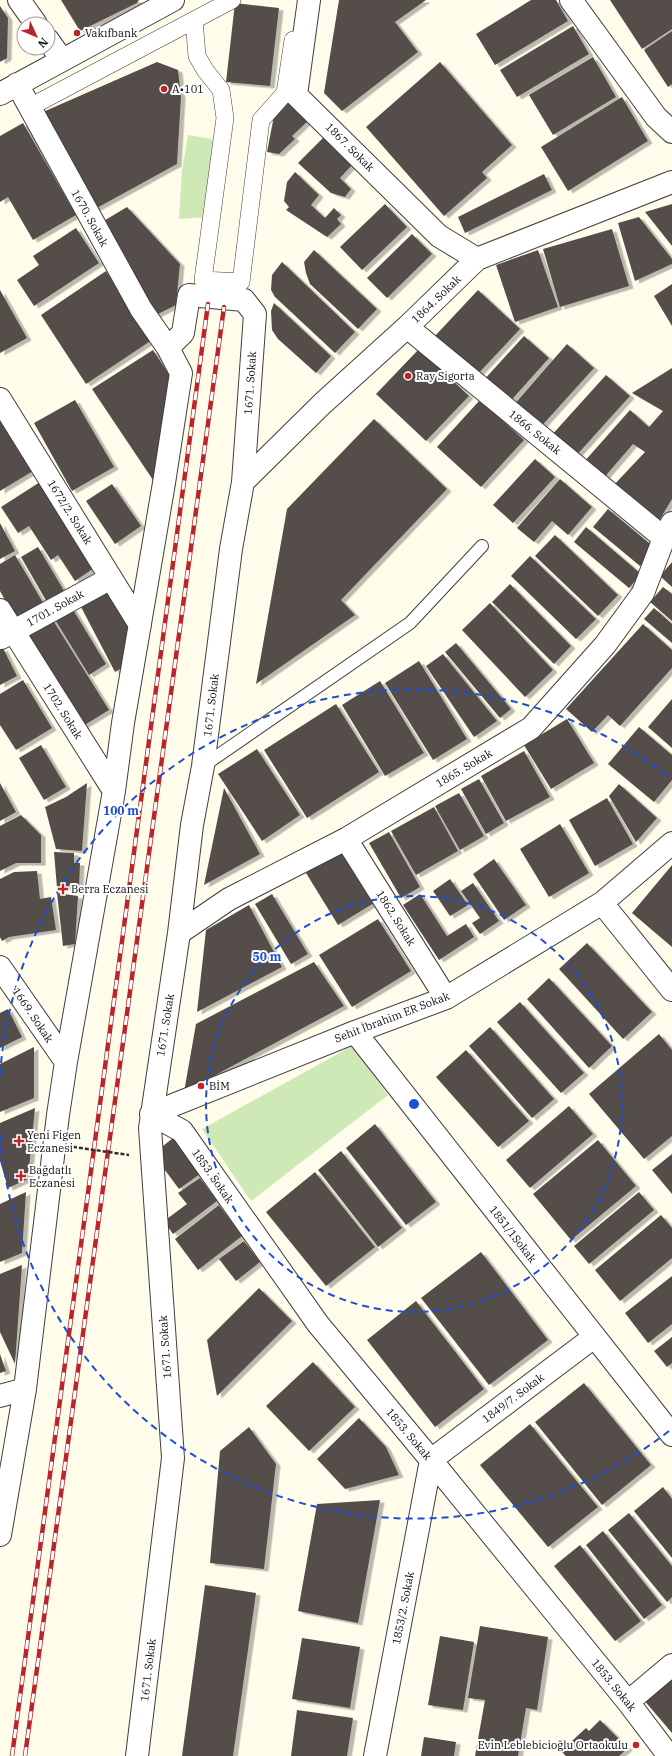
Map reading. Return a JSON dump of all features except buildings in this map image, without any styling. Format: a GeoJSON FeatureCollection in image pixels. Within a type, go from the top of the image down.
{"type":"FeatureCollection","features":[{"type":"Feature","properties":{"kind":"street"},"geometry":{"type":"LineString","coordinates":[[19,0],[30,16]]}},
{"type":"Feature","properties":{"kind":"street"},"geometry":{"type":"LineString","coordinates":[[9,89],[173,0]]}},
{"type":"Feature","properties":{"kind":"street"},"geometry":{"type":"LineString","coordinates":[[30,107],[232,0]]}},
{"type":"Feature","properties":{"kind":"street"},"geometry":{"type":"LineString","coordinates":[[194,20],[197,56],[205,70],[221,90],[225,118],[203,280],[241,282],[261,120],[284,93],[299,0]]}},
{"type":"Feature","properties":{"kind":"street","name":"1867. Sokak"},"geometry":{"type":"LineString","coordinates":[[309,0],[296,94],[439,236],[477,259]]}},
{"type":"Feature","properties":{"kind":"street"},"geometry":{"type":"LineString","coordinates":[[571,0],[656,117],[672,132]]}},
{"type":"Feature","properties":{"kind":"street"},"geometry":{"type":"LineString","coordinates":[[56,51],[62,60]]}},
{"type":"Feature","properties":{"kind":"street","name":"1670. Sokak"},"geometry":{"type":"LineString","coordinates":[[9,89],[30,107],[141,309],[168,348]]}},
{"type":"Feature","properties":{"kind":"street","name":"1864. Sokak"},"geometry":{"type":"LineString","coordinates":[[243,482],[322,404],[407,327],[477,259],[672,182]]}},
{"type":"Feature","properties":{"kind":"street","name":"1671. Sokak"},"geometry":{"type":"LineString","coordinates":[[138,1756],[173,1458],[150,1128],[151,1114],[179,933],[192,825],[203,766],[231,549],[243,482],[255,314],[244,300],[189,295],[184,333],[168,348]]}},
{"type":"Feature","properties":{"kind":"street","name":"1866. Sokak"},"geometry":{"type":"LineString","coordinates":[[407,327],[668,531]]}},
{"type":"Feature","properties":{"kind":"street"},"geometry":{"type":"LineString","coordinates":[[0,1535],[25,1389],[57,1123],[66,1062],[114,791],[181,373],[168,348]]}},
{"type":"Feature","properties":{"kind":"street","name":"1672/2. Sokak"},"geometry":{"type":"LineString","coordinates":[[0,399],[140,625]]}},
{"type":"Feature","properties":{"kind":"street","name":"1865. Sokak"},"geometry":{"type":"LineString","coordinates":[[179,933],[229,899],[346,839],[531,728],[605,645],[643,593],[668,531]]}},
{"type":"Feature","properties":{"kind":"street","name":"1701. Sokak"},"geometry":{"type":"LineString","coordinates":[[7,635],[110,578]]}},
{"type":"Feature","properties":{"kind":"street","name":"1702. Sokak"},"geometry":{"type":"LineString","coordinates":[[0,610],[7,635],[114,791]]}},
{"type":"Feature","properties":{"kind":"street","name":"1862. Sokak"},"geometry":{"type":"LineString","coordinates":[[346,839],[446,998]]}},
{"type":"Feature","properties":{"kind":"street","name":"Sehit İbrahim ER Sokak"},"geometry":{"type":"LineString","coordinates":[[151,1114],[355,1032],[446,998],[602,903],[672,843]]}},
{"type":"Feature","properties":{"kind":"street"},"geometry":{"type":"LineString","coordinates":[[602,903],[672,990]]}},
{"type":"Feature","properties":{"kind":"street","name":"1669. Sokak"},"geometry":{"type":"LineString","coordinates":[[0,967],[66,1062]]}},
{"type":"Feature","properties":{"kind":"street","name":"1851/1Sokak"},"geometry":{"type":"LineString","coordinates":[[355,1032],[672,1435]]}},
{"type":"Feature","properties":{"kind":"street","name":"1853. Sokak"},"geometry":{"type":"LineString","coordinates":[[151,1114],[182,1131],[318,1324],[628,1702],[669,1756]]}},
{"type":"Feature","properties":{"kind":"street","name":"1849/7. Sokak"},"geometry":{"type":"LineString","coordinates":[[431,1460],[594,1337]]}},
{"type":"Feature","properties":{"kind":"street"},"geometry":{"type":"LineString","coordinates":[[0,1396],[25,1389]]}},
{"type":"Feature","properties":{"kind":"street","name":"1853/2. Sokak"},"geometry":{"type":"LineString","coordinates":[[375,1756],[431,1460]]}},
{"type":"Feature","properties":{"kind":"street"},"geometry":{"type":"LineString","coordinates":[[628,1702],[672,1665]]}},
{"type":"Feature","properties":{"kind":"lane"},"geometry":{"type":"LineString","coordinates":[[203,766],[410,623],[482,546]]}},
{"type":"Feature","properties":{"kind":"path"},"geometry":{"type":"LineString","coordinates":[[67,1146],[129,1155]]}},
{"type":"Feature","properties":{"kind":"green space"},"geometry":{"type":"Polygon","coordinates":[[[188,135],[212,139],[217,153],[208,217],[179,219],[182,170],[188,135]]]}},
{"type":"Feature","properties":{"kind":"green space"},"geometry":{"type":"Polygon","coordinates":[[[352,1046],[388,1095],[251,1201],[202,1129],[352,1046]]]}},
{"type":"Feature","properties":{"kind":"railway"},"geometry":{"type":"LineString","coordinates":[[12,1756],[208,304]]}},
{"type":"Feature","properties":{"kind":"railway"},"geometry":{"type":"LineString","coordinates":[[25,1756],[224,307]]}},
{"type":"Feature","properties":{"kind":"place","name":"Vakıfbank"},"geometry":{"type":"Point","coordinates":[77,33]}},
{"type":"Feature","properties":{"kind":"place","name":"A•101"},"geometry":{"type":"Point","coordinates":[164,89]}},
{"type":"Feature","properties":{"kind":"place","name":"Ray Sigorta"},"geometry":{"type":"Point","coordinates":[408,376]}},
{"type":"Feature","properties":{"kind":"place","name":"Berra Eczanesi"},"geometry":{"type":"Point","coordinates":[63,889]}},
{"type":"Feature","properties":{"kind":"place","name":"BİM"},"geometry":{"type":"Point","coordinates":[201,1086]}},
{"type":"Feature","properties":{"kind":"place","name":"Yeni Figen Eczanesi"},"geometry":{"type":"Point","coordinates":[19,1141]}},
{"type":"Feature","properties":{"kind":"place","name":"Bağdatlı Eczanesi"},"geometry":{"type":"Point","coordinates":[21,1176]}},
{"type":"Feature","properties":{"kind":"place","name":"Evin Leblebicioğlu Ortaokulu"},"geometry":{"type":"Point","coordinates":[636,1745]}}]}
